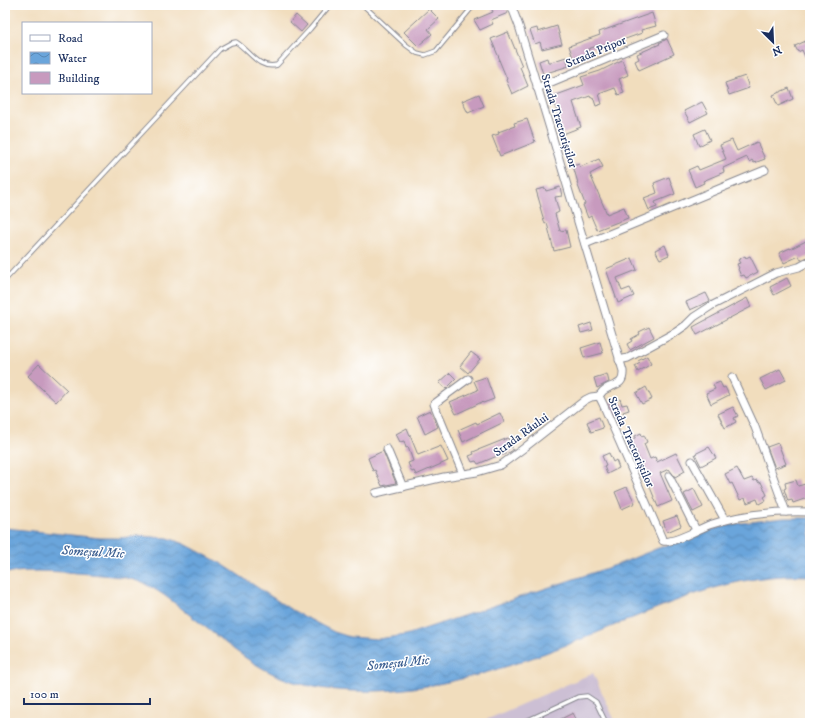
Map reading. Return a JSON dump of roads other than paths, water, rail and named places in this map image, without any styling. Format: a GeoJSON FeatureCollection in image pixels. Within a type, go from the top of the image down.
{"type":"FeatureCollection","features":[{"type":"Feature","properties":{"kind":"street","name":"Strada Tractoriștilor"},"geometry":{"type":"LineString","coordinates":[[511,5],[538,88],[623,377],[620,382],[604,390],[599,396],[661,537],[665,542],[696,530]]}},
{"type":"Feature","properties":{"kind":"street","name":"Strada Pripor"},"geometry":{"type":"LineString","coordinates":[[538,88],[664,35]]}},
{"type":"Feature","properties":{"kind":"street"},"geometry":{"type":"LineString","coordinates":[[584,244],[765,170]]}},
{"type":"Feature","properties":{"kind":"street"},"geometry":{"type":"LineString","coordinates":[[619,360],[628,358],[676,332],[694,317],[711,306],[776,273],[810,261]]}},
{"type":"Feature","properties":{"kind":"street"},"geometry":{"type":"LineString","coordinates":[[732,376],[755,427],[786,512]]}},
{"type":"Feature","properties":{"kind":"street"},"geometry":{"type":"LineString","coordinates":[[463,474],[434,404],[468,379]]}},
{"type":"Feature","properties":{"kind":"street","name":"Strada Râului"},"geometry":{"type":"LineString","coordinates":[[376,493],[444,477],[477,472],[501,465],[585,400],[590,397],[599,396]]}},
{"type":"Feature","properties":{"kind":"street"},"geometry":{"type":"LineString","coordinates":[[387,449],[403,487]]}},
{"type":"Feature","properties":{"kind":"street"},"geometry":{"type":"LineString","coordinates":[[692,461],[725,520]]}},
{"type":"Feature","properties":{"kind":"street"},"geometry":{"type":"LineString","coordinates":[[669,476],[696,530],[725,520],[760,514],[810,512]]}},
{"type":"Feature","properties":{"kind":"lane"},"geometry":{"type":"LineString","coordinates":[[5,280],[220,49],[230,43],[236,42],[260,63],[267,66],[277,65],[330,5]]}},
{"type":"Feature","properties":{"kind":"lane"},"geometry":{"type":"LineString","coordinates":[[363,5],[406,45],[425,55],[436,51],[474,5]]}},
{"type":"Feature","properties":{"kind":"lane"},"geometry":{"type":"LineString","coordinates":[[522,723],[578,697],[587,696],[596,702],[606,723]]}},
{"type":"Feature","properties":{"kind":"water","name":"Someșul Mic"},"geometry":{"type":"Polygon","coordinates":[[[784,518],[810,518],[810,576],[783,576],[757,579],[706,590],[548,652],[516,663],[452,681],[387,691],[355,691],[320,688],[286,679],[254,663],[236,651],[175,603],[139,581],[118,577],[59,572],[27,571],[5,573],[5,528],[100,538],[139,536],[168,538],[185,544],[222,564],[290,609],[334,632],[350,637],[378,639],[406,635],[619,564],[710,530],[734,524],[784,518]]]}}]}
